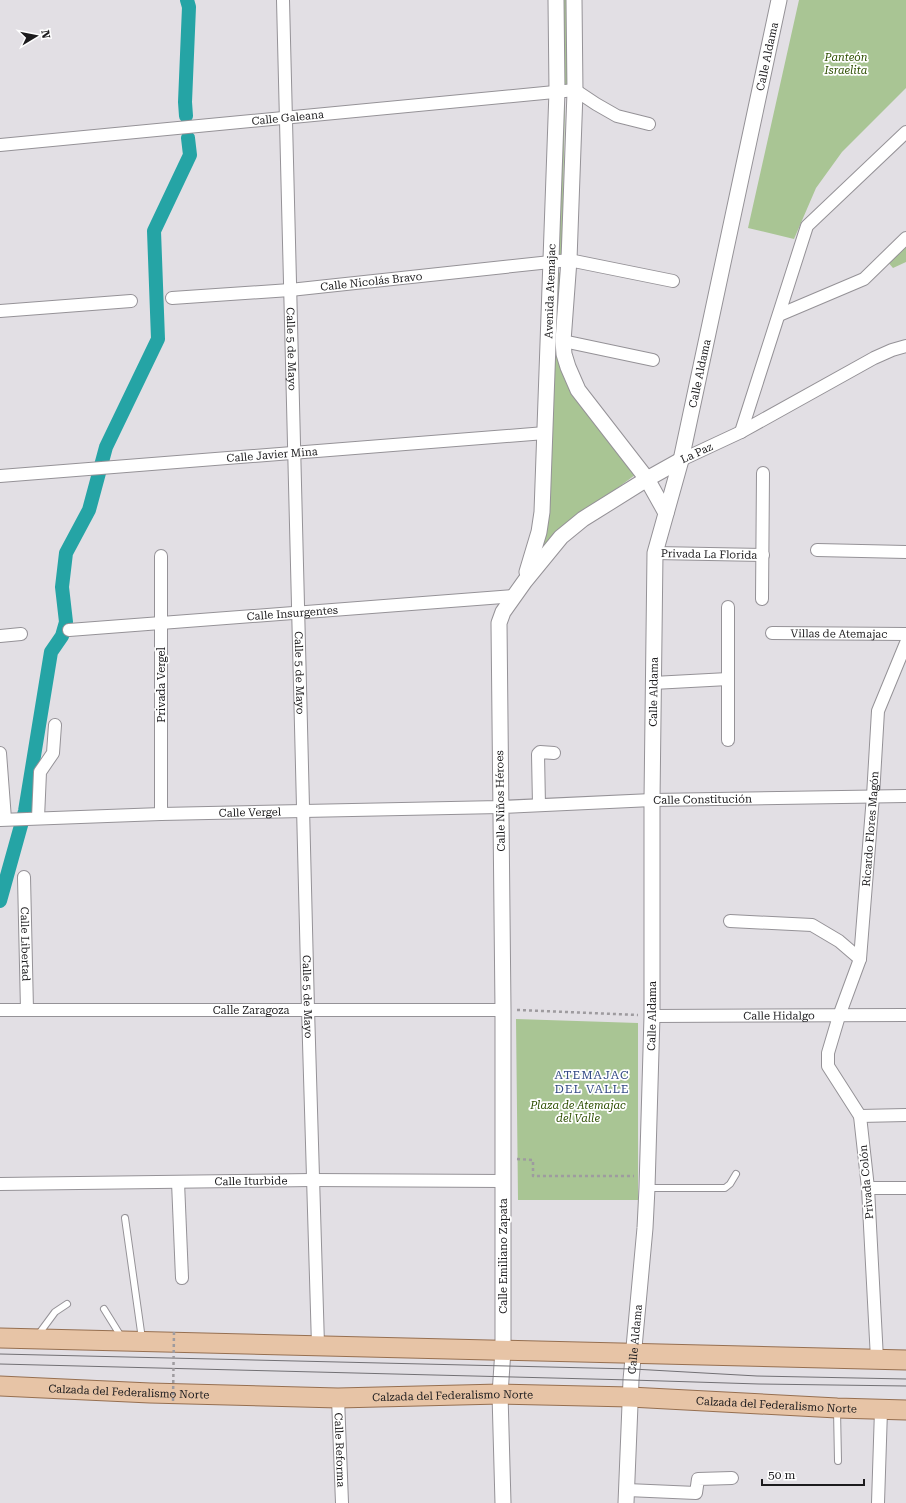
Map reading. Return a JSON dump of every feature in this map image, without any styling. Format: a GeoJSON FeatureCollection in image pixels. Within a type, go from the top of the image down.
{"type":"FeatureCollection","features":[{"type":"Feature","properties":{"kind":"main road"},"geometry":{"type":"LineString","coordinates":[[0,1338],[906,1360]]}},
{"type":"Feature","properties":{"kind":"main road","name":"Calzada del Federalismo Norte"},"geometry":{"type":"LineString","coordinates":[[0,1386],[150,1393],[338,1398],[500,1394],[630,1397],[837,1408],[906,1410]]}},
{"type":"Feature","properties":{"kind":"street","name":"Calle 5 de Mayo"},"geometry":{"type":"LineString","coordinates":[[283,0],[312,1180],[318,1345]]}},
{"type":"Feature","properties":{"kind":"street","name":"Avenida Atemajac"},"geometry":{"type":"LineString","coordinates":[[525,581],[542,512],[557,91],[556,0]]}},
{"type":"Feature","properties":{"kind":"street","name":"Avenida Atemajac"},"geometry":{"type":"LineString","coordinates":[[574,0],[575,90],[569,260],[563,341],[568,367],[578,390],[647,479],[666,513]]}},
{"type":"Feature","properties":{"kind":"street","name":"Calle Aldama"},"geometry":{"type":"LineString","coordinates":[[626,1496],[630,1397],[645,1228],[652,1016],[652,800],[655,554],[681,460],[779,0]]}},
{"type":"Feature","properties":{"kind":"street","name":"Calle Galeana"},"geometry":{"type":"LineString","coordinates":[[0,145],[575,90]]}},
{"type":"Feature","properties":{"kind":"street"},"geometry":{"type":"LineString","coordinates":[[575,90],[618,116],[650,124]]}},
{"type":"Feature","properties":{"kind":"street"},"geometry":{"type":"LineString","coordinates":[[741,432],[807,226],[906,132]]}},
{"type":"Feature","properties":{"kind":"street"},"geometry":{"type":"LineString","coordinates":[[779,315],[864,279],[906,238]]}},
{"type":"Feature","properties":{"kind":"street","name":"Calle Nicolás Bravo"},"geometry":{"type":"LineString","coordinates":[[172,298],[290,290],[569,260],[673,281]]}},
{"type":"Feature","properties":{"kind":"street"},"geometry":{"type":"LineString","coordinates":[[0,311],[131,301]]}},
{"type":"Feature","properties":{"kind":"street"},"geometry":{"type":"LineString","coordinates":[[563,341],[653,360]]}},
{"type":"Feature","properties":{"kind":"street","name":"La Paz"},"geometry":{"type":"LineString","coordinates":[[515,596],[525,581],[561,537],[583,519],[647,479],[681,460],[741,432],[874,358],[906,346]]}},
{"type":"Feature","properties":{"kind":"street","name":"Calle Javier Mina"},"geometry":{"type":"LineString","coordinates":[[0,476],[545,433]]}},
{"type":"Feature","properties":{"kind":"street"},"geometry":{"type":"LineString","coordinates":[[762,599],[763,473]]}},
{"type":"Feature","properties":{"kind":"street"},"geometry":{"type":"LineString","coordinates":[[817,550],[906,552]]}},
{"type":"Feature","properties":{"kind":"street","name":"Privada La Florida"},"geometry":{"type":"LineString","coordinates":[[655,554],[763,555]]}},
{"type":"Feature","properties":{"kind":"street","name":"Privada Vergel"},"geometry":{"type":"LineString","coordinates":[[161,556],[161,814]]}},
{"type":"Feature","properties":{"kind":"street","name":"Calle Insurgentes"},"geometry":{"type":"LineString","coordinates":[[69,630],[515,596]]}},
{"type":"Feature","properties":{"kind":"street","name":"Calle Niños Héroes"},"geometry":{"type":"LineString","coordinates":[[502,1010],[499,623],[503,612],[515,596]]}},
{"type":"Feature","properties":{"kind":"street"},"geometry":{"type":"LineString","coordinates":[[728,607],[728,740]]}},
{"type":"Feature","properties":{"kind":"street","name":"Villas de Atemajac"},"geometry":{"type":"LineString","coordinates":[[772,633],[906,634]]}},
{"type":"Feature","properties":{"kind":"street"},"geometry":{"type":"LineString","coordinates":[[0,636],[21,634]]}},
{"type":"Feature","properties":{"kind":"street","name":"Ricardo Flores Magón"},"geometry":{"type":"LineString","coordinates":[[839,1016],[860,959],[878,711],[906,643]]}},
{"type":"Feature","properties":{"kind":"street"},"geometry":{"type":"LineString","coordinates":[[653,683],[728,680]]}},
{"type":"Feature","properties":{"kind":"street"},"geometry":{"type":"LineString","coordinates":[[35,818],[40,772],[53,753],[55,724]]}},
{"type":"Feature","properties":{"kind":"street"},"geometry":{"type":"LineString","coordinates":[[539,805],[538,754],[540,752],[554,753]]}},
{"type":"Feature","properties":{"kind":"street"},"geometry":{"type":"LineString","coordinates":[[0,753],[5,820]]}},
{"type":"Feature","properties":{"kind":"street","name":"Calle Constitución"},"geometry":{"type":"LineString","coordinates":[[500,807],[652,800],[906,796]]}},
{"type":"Feature","properties":{"kind":"street","name":"Calle Vergel"},"geometry":{"type":"LineString","coordinates":[[5,820],[161,814],[500,807]]}},
{"type":"Feature","properties":{"kind":"street","name":"Calle Libertad"},"geometry":{"type":"LineString","coordinates":[[24,877],[27,1010]]}},
{"type":"Feature","properties":{"kind":"street"},"geometry":{"type":"LineString","coordinates":[[730,921],[812,925],[839,941],[860,959]]}},
{"type":"Feature","properties":{"kind":"street","name":"Calle Zaragoza"},"geometry":{"type":"LineString","coordinates":[[0,1010],[502,1010]]}},
{"type":"Feature","properties":{"kind":"street","name":"Calle Emiliano Zapata"},"geometry":{"type":"LineString","coordinates":[[502,1010],[503,1350],[500,1394],[503,1503]]}},
{"type":"Feature","properties":{"kind":"street","name":"Calle Hidalgo"},"geometry":{"type":"LineString","coordinates":[[652,1016],[906,1016]]}},
{"type":"Feature","properties":{"kind":"street","name":"Privada Colón"},"geometry":{"type":"LineString","coordinates":[[839,1016],[828,1053],[828,1066],[860,1116],[868,1188],[877,1359]]}},
{"type":"Feature","properties":{"kind":"street"},"geometry":{"type":"LineString","coordinates":[[860,1116],[906,1115]]}},
{"type":"Feature","properties":{"kind":"street","name":"Calle Iturbide"},"geometry":{"type":"LineString","coordinates":[[0,1184],[312,1180],[503,1181]]}},
{"type":"Feature","properties":{"kind":"street"},"geometry":{"type":"LineString","coordinates":[[178,1182],[182,1278]]}},
{"type":"Feature","properties":{"kind":"street"},"geometry":{"type":"LineString","coordinates":[[868,1188],[906,1188]]}},
{"type":"Feature","properties":{"kind":"street","name":"Calle Reforma"},"geometry":{"type":"LineString","coordinates":[[338,1398],[342,1503]]}},
{"type":"Feature","properties":{"kind":"street"},"geometry":{"type":"LineString","coordinates":[[878,1503],[880,1410]]}},
{"type":"Feature","properties":{"kind":"street"},"geometry":{"type":"LineString","coordinates":[[626,1496],[696,1492],[698,1478],[732,1478]]}},
{"type":"Feature","properties":{"kind":"lane"},"geometry":{"type":"LineString","coordinates":[[646,1188],[726,1188],[736,1174]]}},
{"type":"Feature","properties":{"kind":"lane"},"geometry":{"type":"LineString","coordinates":[[125,1218],[133,1341]]}},
{"type":"Feature","properties":{"kind":"lane"},"geometry":{"type":"LineString","coordinates":[[36,1338],[55,1312],[67,1304]]}},
{"type":"Feature","properties":{"kind":"lane"},"geometry":{"type":"LineString","coordinates":[[104,1309],[133,1341]]}},
{"type":"Feature","properties":{"kind":"lane"},"geometry":{"type":"LineString","coordinates":[[837,1408],[838,1461]]}},
{"type":"Feature","properties":{"kind":"path"},"geometry":{"type":"LineString","coordinates":[[502,1010],[652,1016]]}},
{"type":"Feature","properties":{"kind":"path"},"geometry":{"type":"LineString","coordinates":[[515,1159],[534,1160],[533,1176],[634,1176],[634,1188],[646,1188]]}},
{"type":"Feature","properties":{"kind":"path"},"geometry":{"type":"LineString","coordinates":[[173,1401],[174,1331]]}},
{"type":"Feature","properties":{"kind":"green space"},"geometry":{"type":"Polygon","coordinates":[[[555,0],[568,0],[569,88],[562,93],[555,0]]]}},
{"type":"Feature","properties":{"kind":"green space","name":"Panteón Israelita"},"geometry":{"type":"Polygon","coordinates":[[[799,0],[906,0],[906,88],[842,152],[816,188],[794,239],[748,228],[799,0]]]}},
{"type":"Feature","properties":{"kind":"green space"},"geometry":{"type":"Polygon","coordinates":[[[561,99],[565,104],[562,253],[556,257],[561,99]]]}},
{"type":"Feature","properties":{"kind":"green space"},"geometry":{"type":"Polygon","coordinates":[[[906,243],[906,262],[893,268],[887,261],[906,243]]]}},
{"type":"Feature","properties":{"kind":"green space"},"geometry":{"type":"Polygon","coordinates":[[[555,270],[562,274],[561,330],[564,379],[635,475],[600,501],[535,556],[555,270]]]}},
{"type":"Feature","properties":{"kind":"green space","name":"Plaza de Atemajac del Valle"},"geometry":{"type":"Polygon","coordinates":[[[516,1019],[638,1023],[638,1200],[518,1200],[516,1019]]]}},
{"type":"Feature","properties":{"kind":"waterway"},"geometry":{"type":"LineString","coordinates":[[186,116],[185,102],[189,7],[187,0]]}},
{"type":"Feature","properties":{"kind":"waterway"},"geometry":{"type":"LineString","coordinates":[[0,901],[25,811],[51,652],[62,636],[66,622],[62,587],[66,553],[89,510],[106,447],[158,339],[154,231],[190,155],[188,138]]}},
{"type":"Feature","properties":{"kind":"tram line"},"geometry":{"type":"LineString","coordinates":[[0,1354],[633,1369],[757,1376],[906,1379]]}},
{"type":"Feature","properties":{"kind":"tram line"},"geometry":{"type":"LineString","coordinates":[[0,1364],[759,1384],[906,1386]]}},
{"type":"Feature","properties":{"kind":"district","name":"ATEMAJAC DEL VALLE"},"geometry":{"type":"Point","coordinates":[592,1082]}}]}
